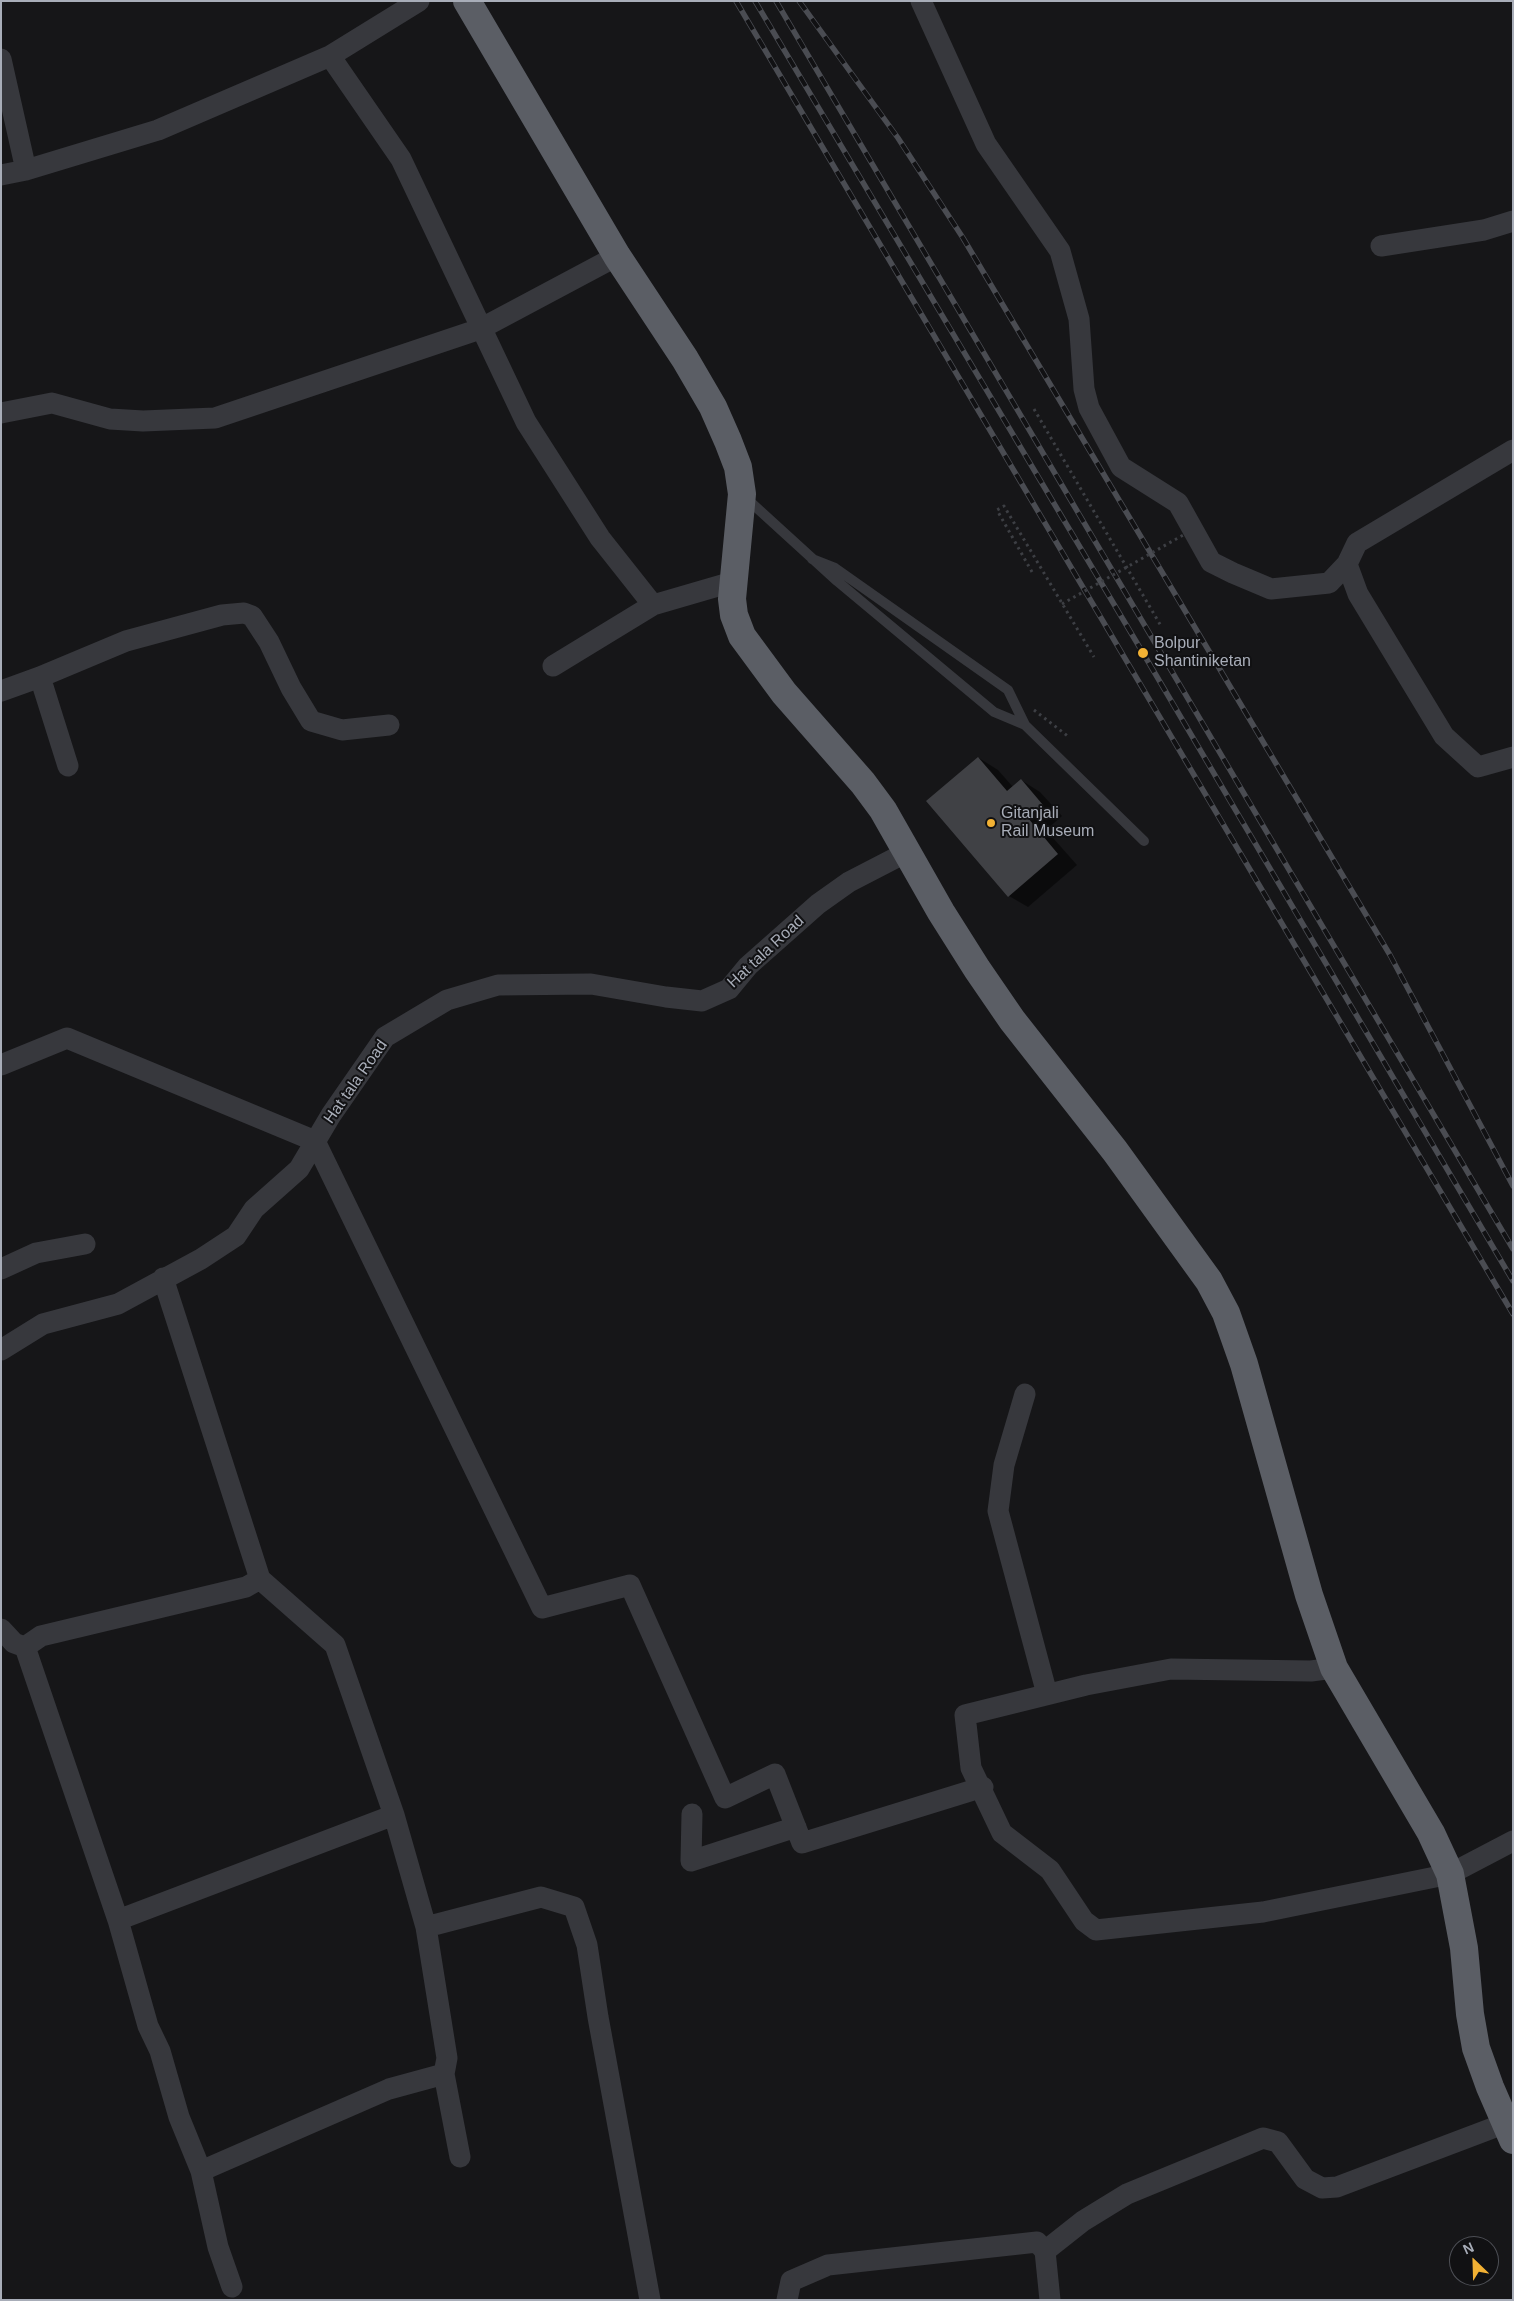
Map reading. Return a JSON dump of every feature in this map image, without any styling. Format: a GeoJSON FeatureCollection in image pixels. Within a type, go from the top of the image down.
{"type":"FeatureCollection","features":[{"type":"Feature","properties":{"kind":"highway"},"geometry":{"type":"LineString","coordinates":[[468,1],[617,256],[685,359],[713,408],[738,467],[742,494],[741,526],[732,582],[734,615],[742,636],[784,693],[863,783],[883,810],[941,912],[1012,1020],[1115,1151],[1209,1281],[1222,1305],[1244,1364],[1310,1595],[1334,1668],[1431,1833],[1450,1874],[1464,1948],[1470,2014],[1476,2048],[1509,2132]]}},
{"type":"Feature","properties":{"kind":"street"},"geometry":{"type":"LineString","coordinates":[[1,175],[26,170],[158,130],[330,56],[419,1]]}},
{"type":"Feature","properties":{"kind":"street"},"geometry":{"type":"LineString","coordinates":[[921,1],[986,144],[1060,250],[1079,319],[1084,389],[1089,408],[1121,467],[1178,503],[1211,562],[1272,589],[1329,583],[1347,564],[1357,543],[1513,450]]}},
{"type":"Feature","properties":{"kind":"street"},"geometry":{"type":"LineString","coordinates":[[330,56],[401,159],[526,422],[600,538],[653,606]]}},
{"type":"Feature","properties":{"kind":"street"},"geometry":{"type":"LineString","coordinates":[[1,59],[26,170]]}},
{"type":"Feature","properties":{"kind":"street"},"geometry":{"type":"LineString","coordinates":[[1381,246],[1484,230],[1513,221]]}},
{"type":"Feature","properties":{"kind":"street"},"geometry":{"type":"LineString","coordinates":[[1,413],[52,403],[110,419],[143,421],[215,418],[480,328],[617,256]]}},
{"type":"Feature","properties":{"kind":"street"},"geometry":{"type":"LineString","coordinates":[[1347,564],[1358,594],[1444,736],[1478,767],[1513,757]]}},
{"type":"Feature","properties":{"kind":"street"},"geometry":{"type":"LineString","coordinates":[[553,666],[653,606],[732,582]]}},
{"type":"Feature","properties":{"kind":"street"},"geometry":{"type":"LineString","coordinates":[[1,691],[40,677],[126,640],[222,615],[244,613],[252,616],[269,642],[291,688],[311,721],[342,730],[389,725]]}},
{"type":"Feature","properties":{"kind":"street"},"geometry":{"type":"LineString","coordinates":[[40,677],[68,766]]}},
{"type":"Feature","properties":{"kind":"street","name":"Hat tala Road"},"geometry":{"type":"LineString","coordinates":[[1,1350],[43,1324],[118,1304],[202,1258],[236,1236],[254,1209],[299,1169],[360,1070],[385,1037],[447,1000],[498,985],[591,984],[666,997],[702,1000],[729,989],[748,966],[818,904],[849,882],[907,852]]}},
{"type":"Feature","properties":{"kind":"street"},"geometry":{"type":"LineString","coordinates":[[1,1065],[67,1038],[315,1141],[542,1608],[630,1585],[725,1798],[774,1774],[802,1843],[982,1787]]}},
{"type":"Feature","properties":{"kind":"street"},"geometry":{"type":"LineString","coordinates":[[1,1268],[36,1253],[85,1244]]}},
{"type":"Feature","properties":{"kind":"street"},"geometry":{"type":"LineString","coordinates":[[163,1278],[260,1579],[336,1645],[394,1816],[426,1927],[447,2058],[444,2074],[460,2157]]}},
{"type":"Feature","properties":{"kind":"street"},"geometry":{"type":"LineString","coordinates":[[1025,1394],[1004,1465],[998,1511],[1047,1694]]}},
{"type":"Feature","properties":{"kind":"street"},"geometry":{"type":"LineString","coordinates":[[25,1647],[41,1636],[246,1587],[260,1579]]}},
{"type":"Feature","properties":{"kind":"street"},"geometry":{"type":"LineString","coordinates":[[1,1630],[14,1643],[25,1647]]}},
{"type":"Feature","properties":{"kind":"street"},"geometry":{"type":"LineString","coordinates":[[25,1647],[118,1920],[148,2026],[160,2051],[179,2117],[201,2171],[218,2248],[232,2287]]}},
{"type":"Feature","properties":{"kind":"street"},"geometry":{"type":"LineString","coordinates":[[1334,1668],[1311,1671],[1170,1669],[1047,1694],[966,1715],[972,1768],[1002,1833],[1050,1870],[1084,1921],[1096,1930],[1263,1912],[1450,1874],[1513,1841]]}},
{"type":"Feature","properties":{"kind":"street"},"geometry":{"type":"LineString","coordinates":[[692,1814],[691,1862],[796,1827]]}},
{"type":"Feature","properties":{"kind":"street"},"geometry":{"type":"LineString","coordinates":[[118,1920],[394,1816]]}},
{"type":"Feature","properties":{"kind":"street"},"geometry":{"type":"LineString","coordinates":[[426,1927],[541,1897],[574,1907],[587,1945],[598,2017],[650,2300]]}},
{"type":"Feature","properties":{"kind":"street"},"geometry":{"type":"LineString","coordinates":[[201,2171],[389,2089],[444,2074]]}},
{"type":"Feature","properties":{"kind":"street"},"geometry":{"type":"LineString","coordinates":[[1045,2251],[1083,2221],[1127,2194],[1263,2138],[1278,2142],[1305,2179],[1322,2188],[1337,2188],[1509,2132]]}},
{"type":"Feature","properties":{"kind":"street"},"geometry":{"type":"LineString","coordinates":[[787,2300],[791,2281],[828,2264],[1037,2242],[1045,2251],[1050,2300]]}},
{"type":"Feature","properties":{"kind":"lane"},"geometry":{"type":"LineString","coordinates":[[742,494],[812,559],[994,712],[1025,725]]}},
{"type":"Feature","properties":{"kind":"lane"},"geometry":{"type":"LineString","coordinates":[[812,559],[835,568],[1008,690],[1025,725],[1144,841]]}},
{"type":"Feature","properties":{"kind":"path"},"geometry":{"type":"LineString","coordinates":[[1034,409],[1160,626]]}},
{"type":"Feature","properties":{"kind":"path"},"geometry":{"type":"LineString","coordinates":[[1032,572],[997,510],[1004,506],[1094,658]]}},
{"type":"Feature","properties":{"kind":"path"},"geometry":{"type":"LineString","coordinates":[[1062,604],[1185,534]]}},
{"type":"Feature","properties":{"kind":"path"},"geometry":{"type":"LineString","coordinates":[[1008,690],[1069,737]]}},
{"type":"Feature","properties":{"kind":"building"},"geometry":{"type":"Polygon","coordinates":[[[978,757],[1007,791],[1021,779],[1043,805],[1028,818],[1058,854],[1008,897],[926,801],[978,757]]]}},
{"type":"Feature","properties":{"kind":"railway"},"geometry":{"type":"LineString","coordinates":[[736,1],[1513,1314]]}},
{"type":"Feature","properties":{"kind":"railway"},"geometry":{"type":"LineString","coordinates":[[755,1],[1143,653],[1513,1281]]}},
{"type":"Feature","properties":{"kind":"railway"},"geometry":{"type":"LineString","coordinates":[[776,1],[1513,1249]]}},
{"type":"Feature","properties":{"kind":"railway"},"geometry":{"type":"LineString","coordinates":[[799,1],[898,138],[963,238],[1390,955],[1513,1186]]}},
{"type":"Feature","properties":{"kind":"place","name":"Bolpur Shantiniketan"},"geometry":{"type":"Point","coordinates":[1143,653]}},
{"type":"Feature","properties":{"kind":"place","name":"Gitanjali Rail Museum"},"geometry":{"type":"Point","coordinates":[991,823]}}]}
